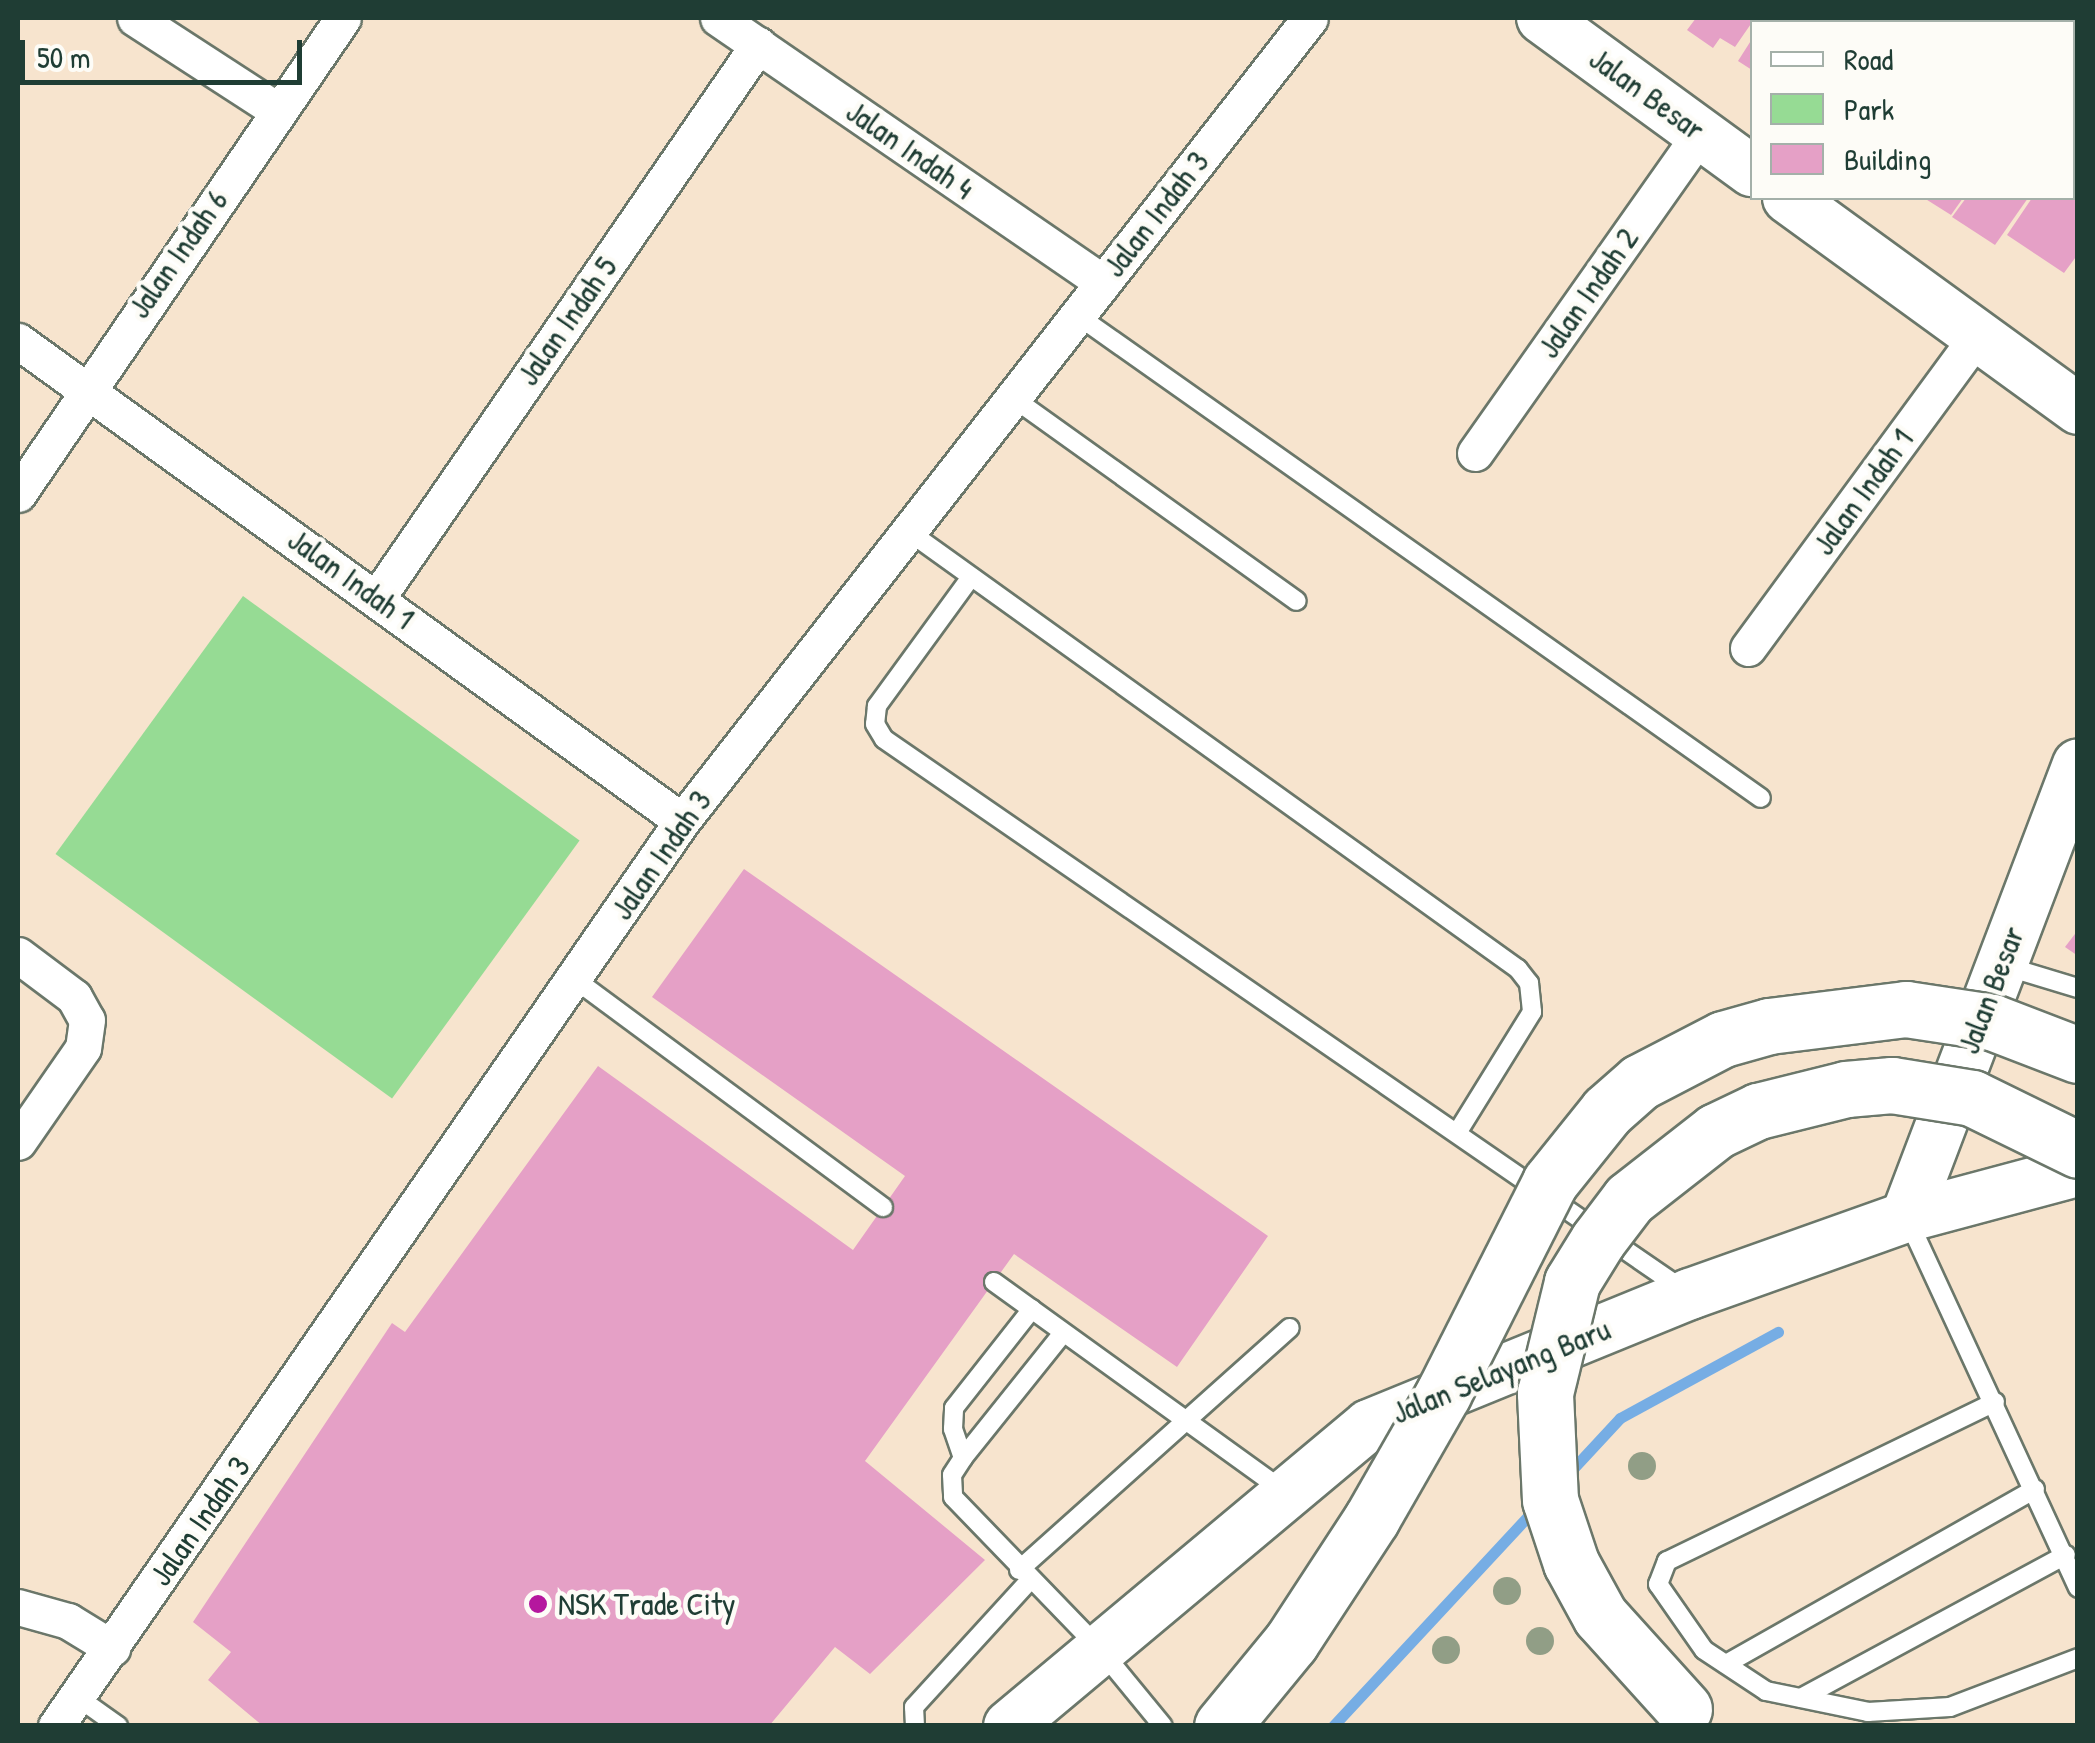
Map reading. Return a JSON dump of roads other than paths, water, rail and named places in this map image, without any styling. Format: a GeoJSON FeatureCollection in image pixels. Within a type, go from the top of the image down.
{"type":"FeatureCollection","features":[{"type":"Feature","properties":{"kind":"highway"},"geometry":{"type":"LineString","coordinates":[[1222,1726],[1292,1642],[1372,1518],[1443,1394],[1550,1182],[1606,1111],[1640,1082],[1723,1039],[1768,1026],[1906,1008],[1992,1022],[2078,1055]]}},
{"type":"Feature","properties":{"kind":"highway"},"geometry":{"type":"LineString","coordinates":[[1684,1709],[1600,1616],[1571,1563],[1550,1500],[1546,1392],[1572,1282],[1598,1240],[1628,1199],[1716,1130],[1758,1111],[1846,1089],[1892,1085],[1972,1098],[2078,1150]]}},
{"type":"Feature","properties":{"kind":"street"},"geometry":{"type":"LineString","coordinates":[[136,18],[278,111]]}},
{"type":"Feature","properties":{"kind":"street","name":"Jalan Indah 6"},"geometry":{"type":"LineString","coordinates":[[18,494],[87,386],[343,18]]}},
{"type":"Feature","properties":{"kind":"street","name":"Jalan Indah 4"},"geometry":{"type":"LineString","coordinates":[[718,18],[1103,283]]}},
{"type":"Feature","properties":{"kind":"street","name":"Jalan Indah 3"},"geometry":{"type":"LineString","coordinates":[[56,1726],[576,980],[682,821],[1016,400],[1077,315],[1310,18]]}},
{"type":"Feature","properties":{"kind":"street","name":"Jalan Besar"},"geometry":{"type":"LineString","coordinates":[[1542,18],[1750,170]]}},
{"type":"Feature","properties":{"kind":"street","name":"Jalan Indah 5"},"geometry":{"type":"LineString","coordinates":[[377,598],[758,45]]}},
{"type":"Feature","properties":{"kind":"street","name":"Jalan Indah 2"},"geometry":{"type":"LineString","coordinates":[[1475,453],[1701,134]]}},
{"type":"Feature","properties":{"kind":"street"},"geometry":{"type":"LineString","coordinates":[[1791,200],[2078,408]]}},
{"type":"Feature","properties":{"kind":"street","name":"Jalan Indah 1"},"geometry":{"type":"LineString","coordinates":[[1748,648],[1978,336]]}},
{"type":"Feature","properties":{"kind":"street","name":"Jalan Indah 1"},"geometry":{"type":"LineString","coordinates":[[18,341],[87,386],[682,821]]}},
{"type":"Feature","properties":{"kind":"street","name":"Jalan Besar"},"geometry":{"type":"LineString","coordinates":[[1906,1216],[2078,765]]}},
{"type":"Feature","properties":{"kind":"street"},"geometry":{"type":"LineString","coordinates":[[18,955],[74,997],[87,1020],[82,1048],[18,1142]]}},
{"type":"Feature","properties":{"kind":"street","name":"Jalan Selayang Baru"},"geometry":{"type":"LineString","coordinates":[[1009,1726],[1098,1647],[1369,1425],[1690,1294],[1906,1216],[2078,1170]]}},
{"type":"Feature","properties":{"kind":"street"},"geometry":{"type":"LineString","coordinates":[[18,1607],[68,1621],[112,1648]]}},
{"type":"Feature","properties":{"kind":"lane"},"geometry":{"type":"LineString","coordinates":[[1077,315],[1762,798]]}},
{"type":"Feature","properties":{"kind":"lane"},"geometry":{"type":"LineString","coordinates":[[1016,400],[1297,601]]}},
{"type":"Feature","properties":{"kind":"lane"},"geometry":{"type":"LineString","coordinates":[[908,532],[1518,969],[1529,983],[1532,1012],[1457,1133]]}},
{"type":"Feature","properties":{"kind":"lane"},"geometry":{"type":"LineString","coordinates":[[972,577],[877,706],[875,724],[884,739],[1690,1294]]}},
{"type":"Feature","properties":{"kind":"lane"},"geometry":{"type":"LineString","coordinates":[[2000,964],[2078,988]]}},
{"type":"Feature","properties":{"kind":"lane"},"geometry":{"type":"LineString","coordinates":[[576,980],[883,1206]]}},
{"type":"Feature","properties":{"kind":"lane"},"geometry":{"type":"LineString","coordinates":[[1906,1216],[2078,1588]]}},
{"type":"Feature","properties":{"kind":"lane"},"geometry":{"type":"LineString","coordinates":[[994,1282],[1286,1492]]}},
{"type":"Feature","properties":{"kind":"lane"},"geometry":{"type":"LineString","coordinates":[[964,1458],[953,1429],[954,1408],[1032,1308]]}},
{"type":"Feature","properties":{"kind":"lane"},"geometry":{"type":"LineString","coordinates":[[912,1724],[914,1707],[1024,1576],[1187,1419],[1290,1328]]}},
{"type":"Feature","properties":{"kind":"lane"},"geometry":{"type":"LineString","coordinates":[[1063,1333],[952,1475],[952,1498],[1024,1576],[1098,1647],[1163,1726]]}},
{"type":"Feature","properties":{"kind":"lane"},"geometry":{"type":"LineString","coordinates":[[1995,1402],[1667,1561],[1658,1584],[1704,1650],[1766,1691],[1868,1712],[1950,1707],[2078,1658]]}},
{"type":"Feature","properties":{"kind":"lane"},"geometry":{"type":"LineString","coordinates":[[1726,1664],[2035,1488]]}},
{"type":"Feature","properties":{"kind":"lane"},"geometry":{"type":"LineString","coordinates":[[1801,1698],[2066,1555]]}},
{"type":"Feature","properties":{"kind":"lane"},"geometry":{"type":"LineString","coordinates":[[76,1696],[118,1726]]}},
{"type":"Feature","properties":{"kind":"waterway"},"geometry":{"type":"LineString","coordinates":[[1568,1474],[1620,1418],[1778,1332]]}},
{"type":"Feature","properties":{"kind":"waterway"},"geometry":{"type":"LineString","coordinates":[[1333,1726],[1535,1509]]}},
{"type":"Feature","properties":{"kind":"place","name":"NSK Trade City"},"geometry":{"type":"Point","coordinates":[538,1604]}}]}
